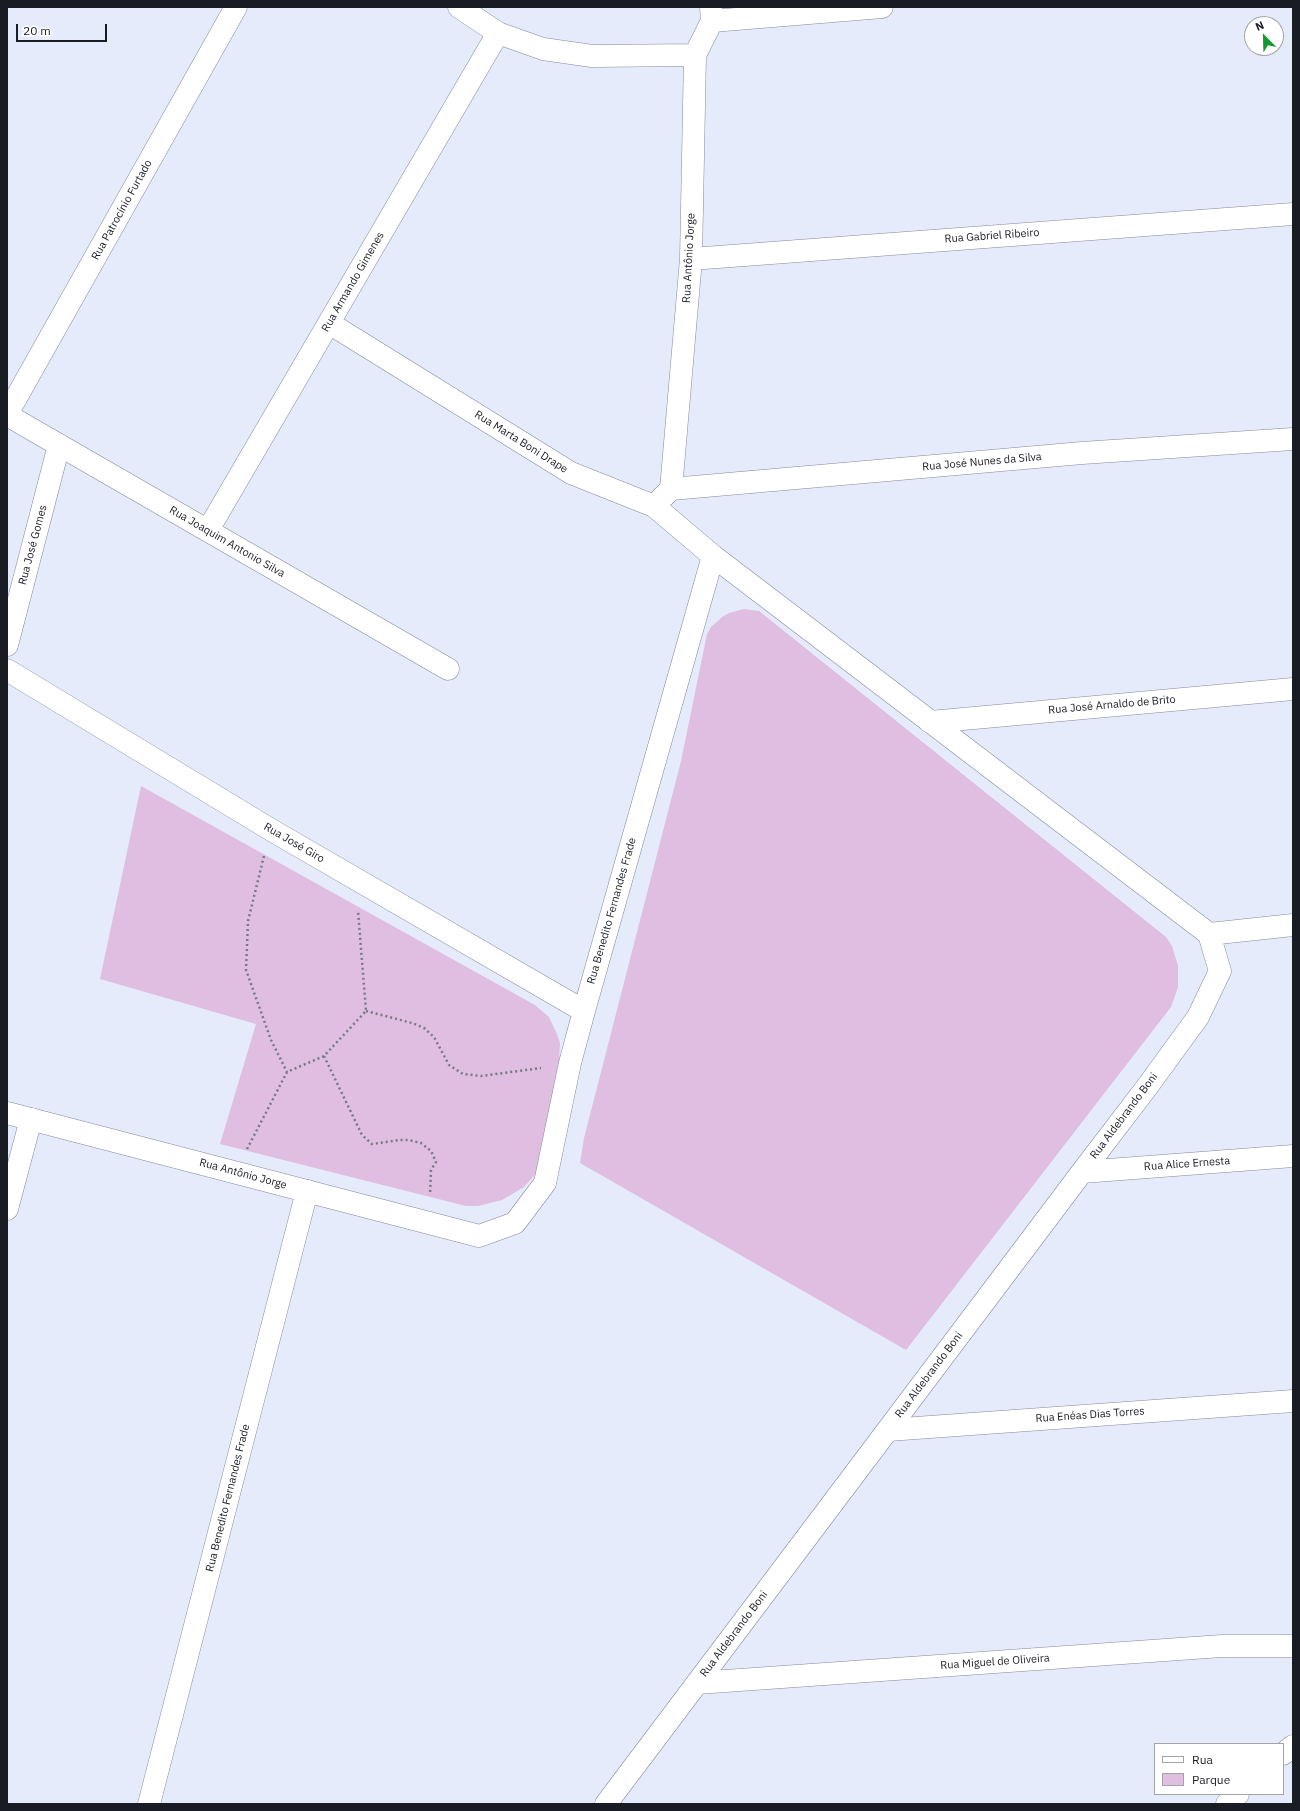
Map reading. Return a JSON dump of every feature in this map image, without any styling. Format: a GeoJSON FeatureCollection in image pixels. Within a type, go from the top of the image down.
{"type":"FeatureCollection","features":[{"type":"Feature","properties":{"kind":"street","name":"Rua Patrocínio Furtado"},"geometry":{"type":"LineString","coordinates":[[7,414],[236,7]]}},
{"type":"Feature","properties":{"kind":"street"},"geometry":{"type":"LineString","coordinates":[[459,7],[498,33],[543,49],[592,56],[695,55]]}},
{"type":"Feature","properties":{"kind":"street"},"geometry":{"type":"LineString","coordinates":[[711,14],[882,7]]}},
{"type":"Feature","properties":{"kind":"street","name":"Rua Antônio Jorge"},"geometry":{"type":"LineString","coordinates":[[671,489],[690,259],[695,55],[711,14]]}},
{"type":"Feature","properties":{"kind":"street","name":"Rua Armando Gimenes"},"geometry":{"type":"LineString","coordinates":[[208,530],[498,33]]}},
{"type":"Feature","properties":{"kind":"street","name":"Rua Gabriel Ribeiro"},"geometry":{"type":"LineString","coordinates":[[690,259],[1293,214]]}},
{"type":"Feature","properties":{"kind":"street","name":"Rua Marta Boni Drape"},"geometry":{"type":"LineString","coordinates":[[329,323],[571,472],[654,506],[713,556],[1209,934]]}},
{"type":"Feature","properties":{"kind":"street","name":"Rua Joaquim Antonio Silva"},"geometry":{"type":"LineString","coordinates":[[7,414],[448,669]]}},
{"type":"Feature","properties":{"kind":"street","name":"Rua José Nunes da Silva"},"geometry":{"type":"LineString","coordinates":[[671,489],[1082,453],[1293,439]]}},
{"type":"Feature","properties":{"kind":"street","name":"Rua José Gomes"},"geometry":{"type":"LineString","coordinates":[[7,645],[59,445]]}},
{"type":"Feature","properties":{"kind":"street"},"geometry":{"type":"LineString","coordinates":[[654,506],[671,489]]}},
{"type":"Feature","properties":{"kind":"street","name":"Rua Benedito Fernandes Frade"},"geometry":{"type":"LineString","coordinates":[[479,1236],[515,1223],[545,1183],[570,1063],[713,556]]}},
{"type":"Feature","properties":{"kind":"street","name":"Rua José Giro"},"geometry":{"type":"LineString","coordinates":[[7,670],[273,831],[584,1011]]}},
{"type":"Feature","properties":{"kind":"street","name":"Rua José Arnaldo de Brito"},"geometry":{"type":"LineString","coordinates":[[930,722],[1293,689]]}},
{"type":"Feature","properties":{"kind":"street"},"geometry":{"type":"LineString","coordinates":[[1209,934],[1293,925]]}},
{"type":"Feature","properties":{"kind":"street","name":"Rua Aldebrando Boni"},"geometry":{"type":"LineString","coordinates":[[606,1804],[1147,1087],[1198,1017],[1220,971],[1209,934]]}},
{"type":"Feature","properties":{"kind":"street","name":"Rua Antônio Jorge"},"geometry":{"type":"LineString","coordinates":[[7,1113],[479,1236]]}},
{"type":"Feature","properties":{"kind":"street"},"geometry":{"type":"LineString","coordinates":[[7,1209],[31,1119]]}},
{"type":"Feature","properties":{"kind":"street","name":"Rua Alice Ernesta"},"geometry":{"type":"LineString","coordinates":[[1082,1172],[1293,1156]]}},
{"type":"Feature","properties":{"kind":"street","name":"Rua Benedito Fernandes Frade"},"geometry":{"type":"LineString","coordinates":[[149,1804],[307,1191]]}},
{"type":"Feature","properties":{"kind":"street","name":"Rua Enéas Dias Torres"},"geometry":{"type":"LineString","coordinates":[[888,1430],[1293,1400]]}},
{"type":"Feature","properties":{"kind":"street","name":"Rua Miguel de Oliveira"},"geometry":{"type":"LineString","coordinates":[[697,1684],[1222,1646],[1293,1646]]}},
{"type":"Feature","properties":{"kind":"street"},"geometry":{"type":"LineString","coordinates":[[1284,1753],[1293,1746]]}},
{"type":"Feature","properties":{"kind":"street"},"geometry":{"type":"LineString","coordinates":[[1227,1804],[1237,1795]]}},
{"type":"Feature","properties":{"kind":"path"},"geometry":{"type":"LineString","coordinates":[[273,831],[264,855],[248,921],[246,970],[272,1040],[286,1072]]}},
{"type":"Feature","properties":{"kind":"path"},"geometry":{"type":"LineString","coordinates":[[235,1172],[286,1072],[324,1056],[366,1011],[356,879]]}},
{"type":"Feature","properties":{"kind":"path"},"geometry":{"type":"LineString","coordinates":[[366,1011],[412,1023],[424,1028],[434,1037],[449,1065],[458,1072],[469,1076],[480,1076],[570,1063]]}},
{"type":"Feature","properties":{"kind":"path"},"geometry":{"type":"LineString","coordinates":[[324,1056],[362,1136],[372,1144],[408,1140],[421,1143],[431,1151],[436,1162],[431,1170],[428,1222]]}},
{"type":"Feature","properties":{"kind":"green space"},"geometry":{"type":"Polygon","coordinates":[[[744,609],[759,611],[1166,937],[1172,946],[1178,966],[1178,987],[1171,1007],[906,1350],[580,1163],[584,1138],[681,761],[707,634],[711,627],[722,617],[729,613],[744,609]]]}},
{"type":"Feature","properties":{"kind":"green space"},"geometry":{"type":"Polygon","coordinates":[[[141,786],[535,1005],[549,1017],[560,1043],[559,1062],[540,1169],[524,1187],[502,1200],[478,1206],[466,1206],[220,1144],[256,1024],[100,979],[141,786]]]}}]}
